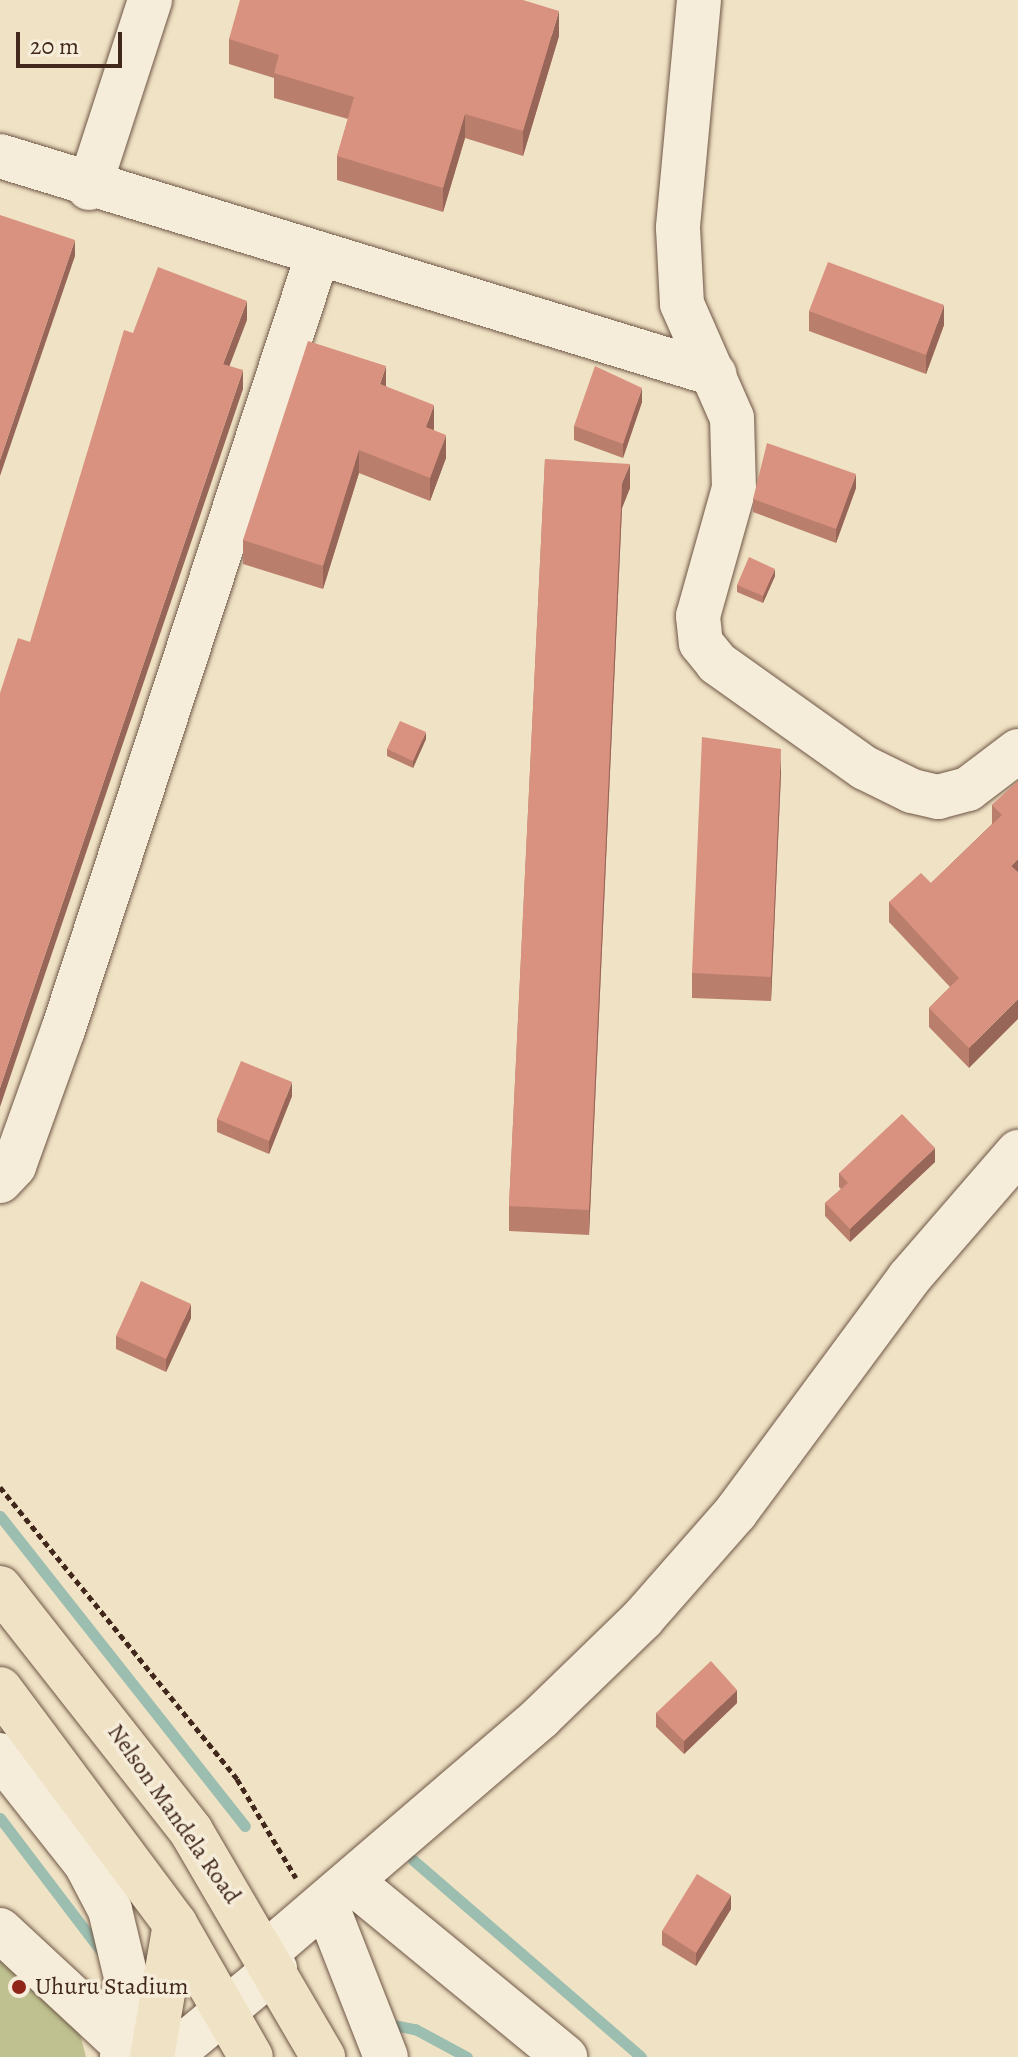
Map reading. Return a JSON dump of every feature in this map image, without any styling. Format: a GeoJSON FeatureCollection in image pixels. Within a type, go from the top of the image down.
{"type":"FeatureCollection","features":[{"type":"Feature","properties":{"kind":"main road","name":"Nelson Mandela Road"},"geometry":{"type":"LineString","coordinates":[[0,1588],[191,1831],[271,1961],[323,2057]]}},
{"type":"Feature","properties":{"kind":"main road"},"geometry":{"type":"LineString","coordinates":[[0,1689],[175,1924],[251,2057]]}},
{"type":"Feature","properties":{"kind":"main road"},"geometry":{"type":"LineString","coordinates":[[133,2053],[175,1924]]}},
{"type":"Feature","properties":{"kind":"street"},"geometry":{"type":"LineString","coordinates":[[89,188],[150,0]]}},
{"type":"Feature","properties":{"kind":"street"},"geometry":{"type":"LineString","coordinates":[[699,0],[678,228],[682,304],[732,418],[734,488],[698,616],[701,643],[717,663],[865,768],[912,791],[938,797],[968,789],[1018,751]]}},
{"type":"Feature","properties":{"kind":"street"},"geometry":{"type":"LineString","coordinates":[[0,156],[89,188],[714,374]]}},
{"type":"Feature","properties":{"kind":"street"},"geometry":{"type":"LineString","coordinates":[[0,1181],[14,1166],[63,1030],[318,254]]}},
{"type":"Feature","properties":{"kind":"street"},"geometry":{"type":"LineString","coordinates":[[169,2057],[271,1961],[331,1899],[643,1618],[736,1512],[909,1278],[1018,1152]]}},
{"type":"Feature","properties":{"kind":"street"},"geometry":{"type":"LineString","coordinates":[[0,1755],[86,1864],[110,1910],[125,1960],[133,2053]]}},
{"type":"Feature","properties":{"kind":"street"},"geometry":{"type":"LineString","coordinates":[[331,1899],[386,2057]]}},
{"type":"Feature","properties":{"kind":"street"},"geometry":{"type":"LineString","coordinates":[[331,1899],[565,2057]]}},
{"type":"Feature","properties":{"kind":"street"},"geometry":{"type":"LineString","coordinates":[[0,1930],[133,2053]]}},
{"type":"Feature","properties":{"kind":"path"},"geometry":{"type":"LineString","coordinates":[[0,1487],[331,1899]]}},
{"type":"Feature","properties":{"kind":"green space","name":"Uhuru Stadium"},"geometry":{"type":"Polygon","coordinates":[[[0,1948],[78,2026],[86,2057],[0,2057],[0,1948]]]}},
{"type":"Feature","properties":{"kind":"building"},"geometry":{"type":"Polygon","coordinates":[[[240,0],[523,0],[559,11],[523,131],[465,114],[443,188],[337,156],[354,97],[274,73],[279,55],[229,39],[240,0]]]}},
{"type":"Feature","properties":{"kind":"building"},"geometry":{"type":"Polygon","coordinates":[[[0,215],[75,240],[0,460],[0,215]]]}},
{"type":"Feature","properties":{"kind":"building"},"geometry":{"type":"Polygon","coordinates":[[[828,262],[944,305],[926,355],[809,311],[828,262]]]}},
{"type":"Feature","properties":{"kind":"building"},"geometry":{"type":"Polygon","coordinates":[[[158,267],[247,301],[223,364],[243,370],[0,1088],[0,693],[18,638],[30,642],[124,330],[133,333],[158,267]]]}},
{"type":"Feature","properties":{"kind":"building"},"geometry":{"type":"Polygon","coordinates":[[[308,341],[386,366],[380,384],[434,405],[426,427],[446,435],[430,478],[359,450],[323,566],[243,540],[308,341]]]}},
{"type":"Feature","properties":{"kind":"building"},"geometry":{"type":"Polygon","coordinates":[[[595,366],[642,388],[623,444],[574,426],[595,366]]]}},
{"type":"Feature","properties":{"kind":"building"},"geometry":{"type":"Polygon","coordinates":[[[767,443],[856,474],[836,529],[753,499],[767,443]]]}},
{"type":"Feature","properties":{"kind":"building"},"geometry":{"type":"Polygon","coordinates":[[[545,459],[630,464],[622,483],[589,1210],[509,1206],[545,459]]]}},
{"type":"Feature","properties":{"kind":"building"},"geometry":{"type":"Polygon","coordinates":[[[749,557],[775,569],[763,596],[737,585],[749,557]]]}},
{"type":"Feature","properties":{"kind":"building"},"geometry":{"type":"Polygon","coordinates":[[[400,721],[426,732],[413,761],[387,749],[400,721]]]}},
{"type":"Feature","properties":{"kind":"building"},"geometry":{"type":"Polygon","coordinates":[[[702,737],[781,749],[771,977],[692,973],[702,737]]]}},
{"type":"Feature","properties":{"kind":"building"},"geometry":{"type":"Polygon","coordinates":[[[1018,781],[1018,859],[1011,866],[1018,872],[1018,999],[969,1048],[929,1008],[959,978],[889,902],[921,873],[931,883],[1002,815],[992,805],[1018,781]]]}},
{"type":"Feature","properties":{"kind":"building"},"geometry":{"type":"Polygon","coordinates":[[[241,1061],[292,1082],[269,1141],[217,1119],[241,1061]]]}},
{"type":"Feature","properties":{"kind":"building"},"geometry":{"type":"Polygon","coordinates":[[[902,1114],[935,1148],[850,1229],[825,1203],[848,1183],[839,1173],[902,1114]]]}},
{"type":"Feature","properties":{"kind":"building"},"geometry":{"type":"Polygon","coordinates":[[[141,1281],[191,1304],[166,1359],[116,1336],[141,1281]]]}},
{"type":"Feature","properties":{"kind":"building"},"geometry":{"type":"Polygon","coordinates":[[[711,1661],[737,1690],[684,1741],[656,1713],[711,1661]]]}},
{"type":"Feature","properties":{"kind":"building"},"geometry":{"type":"Polygon","coordinates":[[[697,1874],[731,1895],[696,1953],[662,1931],[697,1874]]]}},
{"type":"Feature","properties":{"kind":"waterway"},"geometry":{"type":"LineString","coordinates":[[0,1516],[245,1826]]}},
{"type":"Feature","properties":{"kind":"waterway"},"geometry":{"type":"LineString","coordinates":[[0,1818],[101,1951]]}},
{"type":"Feature","properties":{"kind":"waterway"},"geometry":{"type":"LineString","coordinates":[[413,1860],[641,2057]]}},
{"type":"Feature","properties":{"kind":"waterway"},"geometry":{"type":"LineString","coordinates":[[383,2023],[415,2029],[467,2057]]}},
{"type":"Feature","properties":{"kind":"place","name":"Uhuru Stadium"},"geometry":{"type":"Point","coordinates":[19,1987]}}]}
